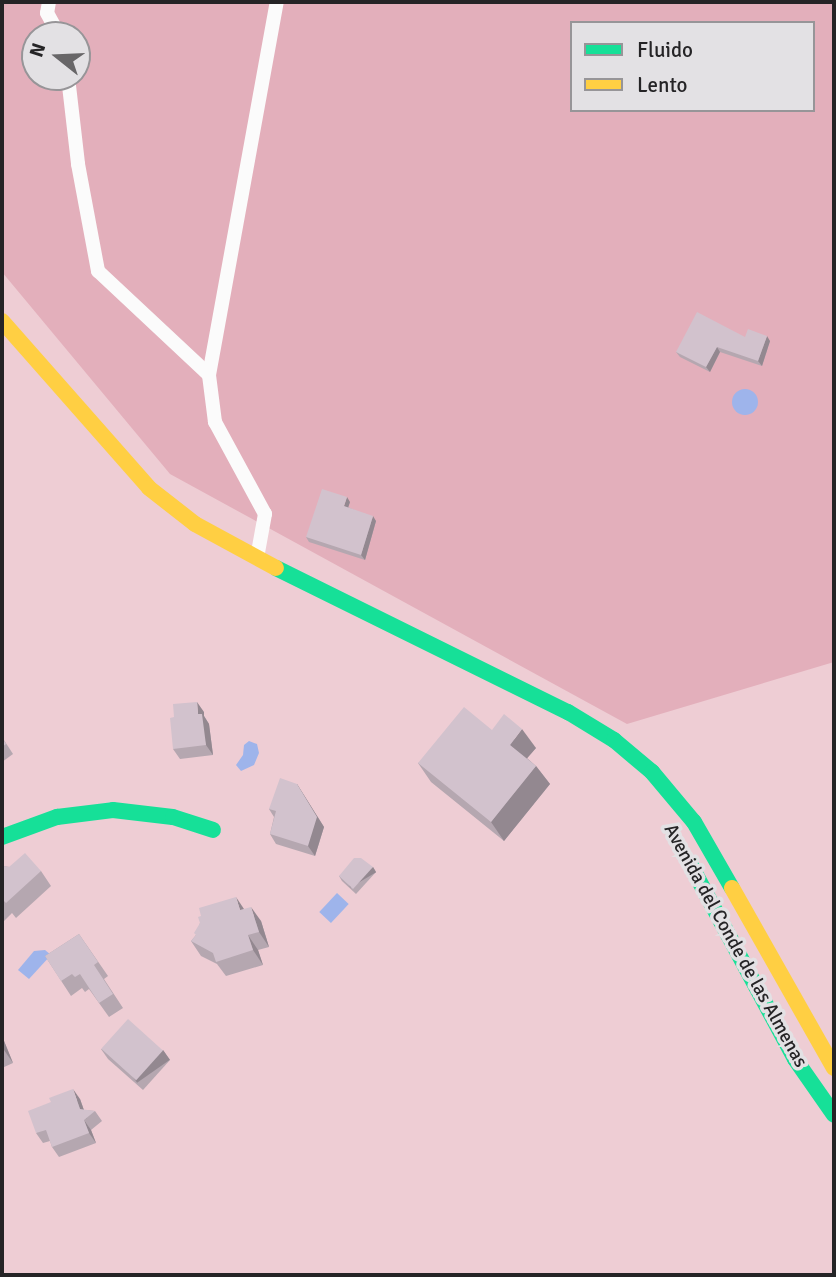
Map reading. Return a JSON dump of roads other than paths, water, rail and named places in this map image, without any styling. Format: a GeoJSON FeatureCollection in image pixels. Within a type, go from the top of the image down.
{"type":"FeatureCollection","features":[{"type":"Feature","properties":{"kind":"main road"},"geometry":{"type":"LineString","coordinates":[[2,321],[149,488],[195,524],[257,559],[568,712],[637,780]]}},
{"type":"Feature","properties":{"kind":"main road","name":"Avenida del Conde de las Almenas"},"geometry":{"type":"LineString","coordinates":[[568,712],[614,740],[652,772],[694,822],[834,1068]]}},
{"type":"Feature","properties":{"kind":"main road"},"geometry":{"type":"LineString","coordinates":[[2,837],[57,817],[113,810],[173,817],[213,830]]}},
{"type":"Feature","properties":{"kind":"main road","name":"Avenida del Conde de las Almenas"},"geometry":{"type":"LineString","coordinates":[[681,845],[751,982],[795,1059],[834,1115]]}},
{"type":"Feature","properties":{"kind":"lane"},"geometry":{"type":"LineString","coordinates":[[49,2],[47,13],[51,21]]}},
{"type":"Feature","properties":{"kind":"lane"},"geometry":{"type":"LineString","coordinates":[[257,559],[265,514],[215,422],[209,375],[277,2]]}},
{"type":"Feature","properties":{"kind":"lane"},"geometry":{"type":"LineString","coordinates":[[70,91],[78,164],[98,271],[209,375]]}},
{"type":"Feature","properties":{"kind":"water"},"geometry":{"type":"Polygon","coordinates":[[[745,389],[754,393],[758,402],[754,411],[745,415],[736,411],[732,402],[736,393],[745,389]]]}},
{"type":"Feature","properties":{"kind":"water"},"geometry":{"type":"Polygon","coordinates":[[[249,741],[257,744],[259,753],[254,765],[241,771],[236,765],[243,755],[244,745],[249,741]]]}},
{"type":"Feature","properties":{"kind":"water"},"geometry":{"type":"Polygon","coordinates":[[[337,893],[349,904],[331,923],[319,912],[337,893]]]}},
{"type":"Feature","properties":{"kind":"water"},"geometry":{"type":"Polygon","coordinates":[[[45,950],[51,955],[29,979],[18,970],[34,951],[45,950]]]}}]}
